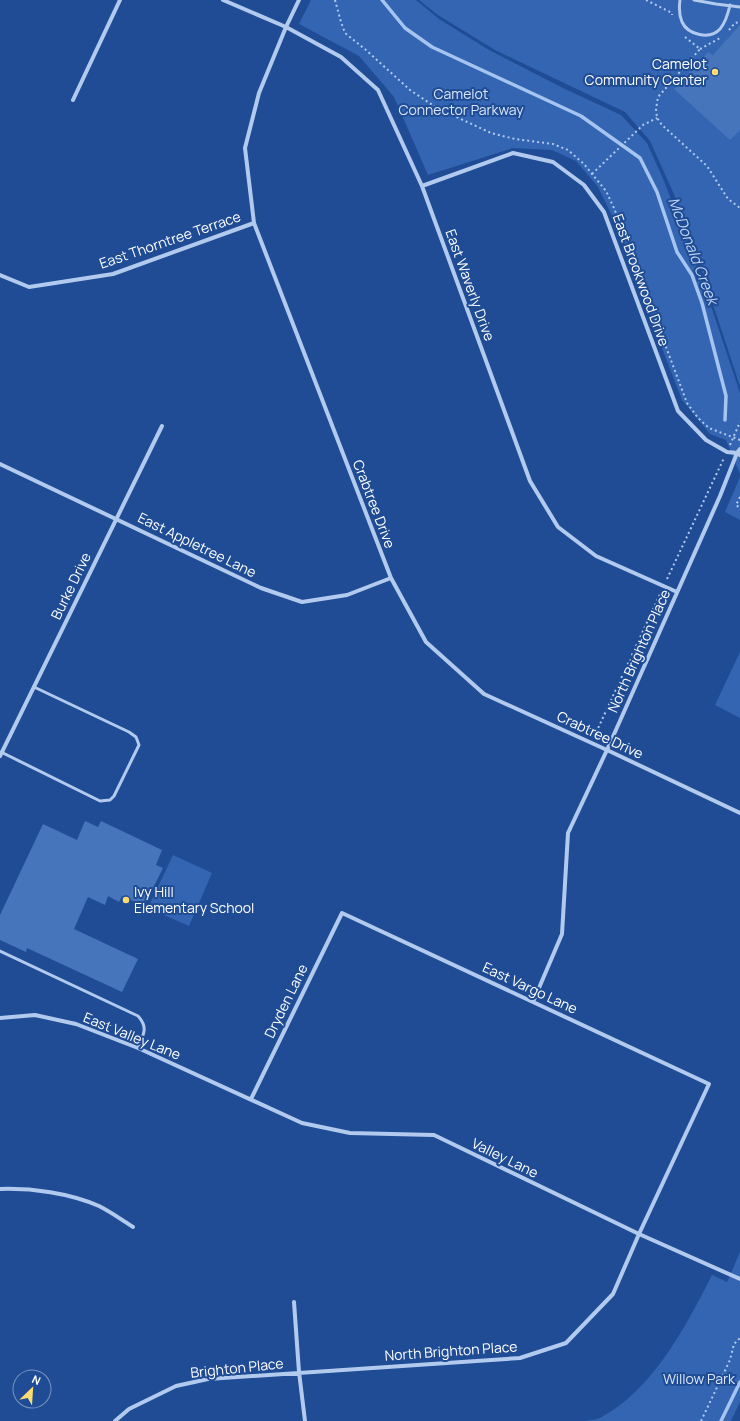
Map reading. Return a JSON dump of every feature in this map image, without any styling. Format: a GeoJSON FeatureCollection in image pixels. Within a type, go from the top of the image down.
{"type":"FeatureCollection","features":[{"type":"Feature","properties":{"kind":"street"},"geometry":{"type":"LineString","coordinates":[[73,100],[120,0]]}},
{"type":"Feature","properties":{"kind":"street","name":"East Waverly Drive"},"geometry":{"type":"LineString","coordinates":[[223,0],[286,27],[341,57],[378,90],[422,186],[530,481],[558,527],[596,556],[677,592]]}},
{"type":"Feature","properties":{"kind":"street","name":"Crabtree Drive"},"geometry":{"type":"LineString","coordinates":[[299,0],[286,27],[259,93],[244,148],[254,223],[391,578],[426,642],[484,694],[607,750],[740,814]]}},
{"type":"Feature","properties":{"kind":"street","name":"East Brookwood Drive"},"geometry":{"type":"LineString","coordinates":[[422,186],[513,154],[553,162],[584,185],[604,212],[678,411],[706,440],[727,452],[738,454]]}},
{"type":"Feature","properties":{"kind":"street","name":"East Thorntree Terrace"},"geometry":{"type":"LineString","coordinates":[[0,275],[29,286],[113,274],[254,223]]}},
{"type":"Feature","properties":{"kind":"street","name":"Burke Drive"},"geometry":{"type":"LineString","coordinates":[[0,753],[162,426]]}},
{"type":"Feature","properties":{"kind":"street","name":"North Brighton Place"},"geometry":{"type":"LineString","coordinates":[[533,1002],[562,934],[568,833],[607,750],[740,449]]}},
{"type":"Feature","properties":{"kind":"street","name":"East Appletree Lane"},"geometry":{"type":"LineString","coordinates":[[0,464],[261,588],[302,602],[346,595],[391,578]]}},
{"type":"Feature","properties":{"kind":"street","name":"East Vargo Lane"},"geometry":{"type":"LineString","coordinates":[[342,913],[709,1084]]}},
{"type":"Feature","properties":{"kind":"street","name":"Dryden Lane"},"geometry":{"type":"LineString","coordinates":[[251,1099],[342,913]]}},
{"type":"Feature","properties":{"kind":"street","name":"East Valley Lane"},"geometry":{"type":"LineString","coordinates":[[0,1018],[35,1015],[76,1024],[138,1048],[251,1099]]}},
{"type":"Feature","properties":{"kind":"street","name":"North Brighton Place"},"geometry":{"type":"LineString","coordinates":[[299,1372],[520,1358],[566,1343],[613,1294],[639,1234],[709,1084]]}},
{"type":"Feature","properties":{"kind":"street","name":"Valley Lane"},"geometry":{"type":"LineString","coordinates":[[251,1099],[302,1123],[350,1133],[434,1135],[639,1234],[740,1279]]}},
{"type":"Feature","properties":{"kind":"street"},"geometry":{"type":"LineString","coordinates":[[0,1189],[26,1189],[73,1198],[98,1206],[112,1213],[133,1227]]}},
{"type":"Feature","properties":{"kind":"street"},"geometry":{"type":"LineString","coordinates":[[294,1302],[299,1372]]}},
{"type":"Feature","properties":{"kind":"street","name":"Brighton Place"},"geometry":{"type":"LineString","coordinates":[[115,1421],[129,1409],[176,1386],[208,1379],[299,1372],[305,1421]]}},
{"type":"Feature","properties":{"kind":"lane"},"geometry":{"type":"LineString","coordinates":[[680,0],[680,16],[683,24],[693,32],[702,35],[711,35],[719,30],[726,20],[730,5]]}},
{"type":"Feature","properties":{"kind":"lane"},"geometry":{"type":"LineString","coordinates":[[694,0],[740,6]]}},
{"type":"Feature","properties":{"kind":"lane"},"geometry":{"type":"LineString","coordinates":[[0,753],[100,801],[110,800],[114,796],[139,745],[136,737],[125,730],[34,686]]}},
{"type":"Feature","properties":{"kind":"lane"},"geometry":{"type":"LineString","coordinates":[[0,951],[138,1016],[145,1027],[138,1048]]}},
{"type":"Feature","properties":{"kind":"path"},"geometry":{"type":"LineString","coordinates":[[335,0],[340,22],[345,34],[366,50],[410,90],[424,100],[437,108],[491,133],[515,139],[553,144],[568,150],[584,164],[606,191],[614,208],[688,403],[698,418],[709,428],[740,440]]}},
{"type":"Feature","properties":{"kind":"path"},"geometry":{"type":"LineString","coordinates":[[646,0],[672,13],[673,18]]}},
{"type":"Feature","properties":{"kind":"path"},"geometry":{"type":"LineString","coordinates":[[684,36],[700,49],[658,97],[656,109],[657,118],[662,125],[707,166],[728,199],[740,208]]}},
{"type":"Feature","properties":{"kind":"path"},"geometry":{"type":"LineString","coordinates":[[592,174],[643,125],[657,118]]}},
{"type":"Feature","properties":{"kind":"path"},"geometry":{"type":"LineString","coordinates":[[740,497],[736,505],[740,508]]}},
{"type":"Feature","properties":{"kind":"path"},"geometry":{"type":"LineString","coordinates":[[701,1421],[730,1360],[734,1344],[740,1338]]}},
{"type":"Feature","properties":{"kind":"green space","name":"Camelot Connector Parkway"},"geometry":{"type":"Polygon","coordinates":[[[311,0],[416,0],[439,19],[489,50],[563,88],[621,115],[647,143],[664,181],[702,279],[740,393],[740,474],[726,440],[710,434],[682,400],[617,226],[598,187],[576,161],[552,150],[513,148],[428,175],[394,97],[359,56],[299,24],[311,0]]]}},
{"type":"Feature","properties":{"kind":"green space"},"geometry":{"type":"Polygon","coordinates":[[[419,0],[740,0],[740,386],[690,235],[650,141],[625,112],[495,50],[438,15],[419,0]]]}},
{"type":"Feature","properties":{"kind":"green space"},"geometry":{"type":"Polygon","coordinates":[[[740,477],[740,520],[725,512],[740,477]]]}},
{"type":"Feature","properties":{"kind":"green space"},"geometry":{"type":"Polygon","coordinates":[[[740,652],[740,718],[715,705],[740,652]]]}},
{"type":"Feature","properties":{"kind":"green space"},"geometry":{"type":"Polygon","coordinates":[[[173,855],[212,873],[189,926],[148,908],[173,855]]]}},
{"type":"Feature","properties":{"kind":"green space","name":"Willow Park"},"geometry":{"type":"Polygon","coordinates":[[[740,1252],[740,1402],[731,1421],[585,1421],[600,1418],[619,1406],[652,1374],[679,1335],[712,1275],[727,1282],[740,1252]]]}},
{"type":"Feature","properties":{"kind":"building","name":"Camelot Community Center"},"geometry":{"type":"Polygon","coordinates":[[[740,25],[740,130],[730,140],[674,89],[708,52],[713,55],[740,25]]]}},
{"type":"Feature","properties":{"kind":"building"},"geometry":{"type":"Polygon","coordinates":[[[85,821],[98,827],[101,821],[162,850],[156,865],[163,868],[144,906],[122,896],[119,902],[108,896],[105,905],[88,897],[74,929],[138,959],[122,992],[27,948],[26,952],[0,940],[0,915],[43,824],[77,840],[85,821]]]}},
{"type":"Feature","properties":{"kind":"waterway","name":"McDonald Creek"},"geometry":{"type":"LineString","coordinates":[[382,0],[405,28],[432,47],[581,116],[640,158],[657,192],[677,252],[692,275],[702,303],[726,396],[725,420]]}},
{"type":"Feature","properties":{"kind":"waterway"},"geometry":{"type":"LineString","coordinates":[[721,1421],[740,1382]]}},
{"type":"Feature","properties":{"kind":"place","name":"Camelot Community Center"},"geometry":{"type":"Point","coordinates":[715,72]}},
{"type":"Feature","properties":{"kind":"place","name":"Ivy Hill Elementary School"},"geometry":{"type":"Point","coordinates":[126,900]}}]}
